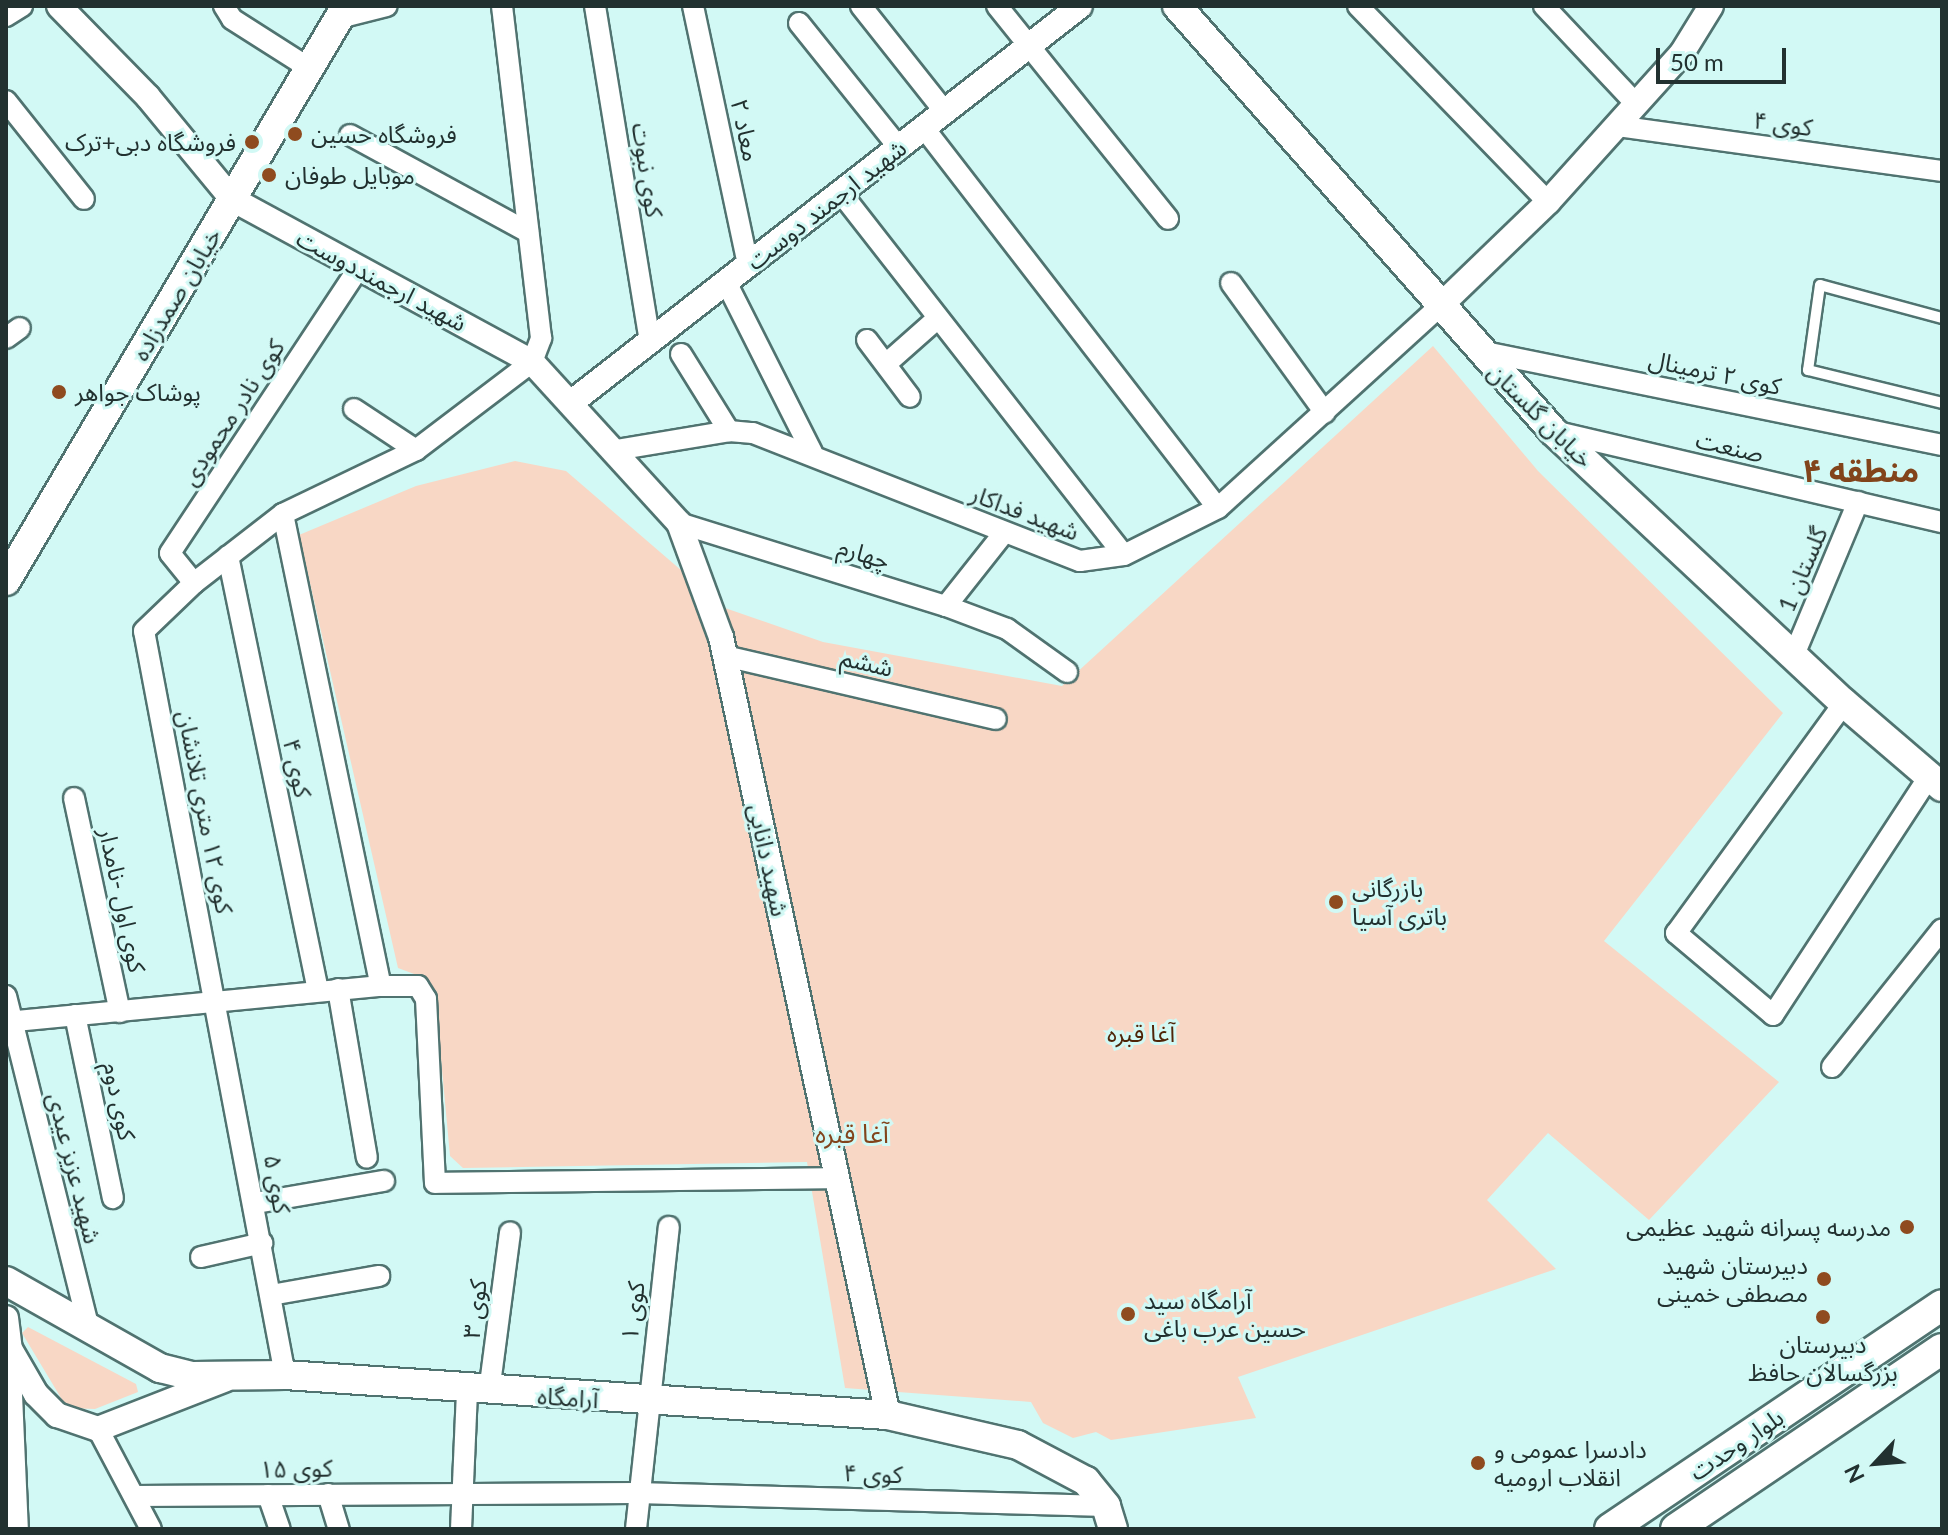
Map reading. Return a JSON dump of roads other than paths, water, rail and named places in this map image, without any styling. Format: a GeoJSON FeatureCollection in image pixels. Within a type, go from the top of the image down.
{"type":"FeatureCollection","features":[{"type":"Feature","properties":{"kind":"main road","name":"خیابان گلستان"},"geometry":{"type":"LineString","coordinates":[[1177,6],[1439,307],[1553,431],[1844,703],[1935,782]]}},
{"type":"Feature","properties":{"kind":"main road","name":"خیابان صمدزاده"},"geometry":{"type":"LineString","coordinates":[[6,581],[343,12]]}},
{"type":"Feature","properties":{"kind":"main road","name":"آرامگاه"},"geometry":{"type":"LineString","coordinates":[[6,1281],[160,1368],[230,1377],[285,1375],[478,1391],[888,1415],[1018,1445],[1086,1481],[1110,1517]]}},
{"type":"Feature","properties":{"kind":"main road","name":"بلوار وحدت"},"geometry":{"type":"LineString","coordinates":[[1610,1529],[1942,1305]]}},
{"type":"Feature","properties":{"kind":"main road","name":"بلوار وحدت"},"geometry":{"type":"LineString","coordinates":[[1676,1529],[1942,1349]]}},
{"type":"Feature","properties":{"kind":"street"},"geometry":{"type":"LineString","coordinates":[[6,16],[22,6]]}},
{"type":"Feature","properties":{"kind":"street"},"geometry":{"type":"LineString","coordinates":[[59,6],[148,97],[232,199]]}},
{"type":"Feature","properties":{"kind":"street"},"geometry":{"type":"LineString","coordinates":[[224,6],[232,19],[309,68]]}},
{"type":"Feature","properties":{"kind":"street"},"geometry":{"type":"LineString","coordinates":[[343,12],[387,6]]}},
{"type":"Feature","properties":{"kind":"street"},"geometry":{"type":"LineString","coordinates":[[194,583],[283,514],[416,450],[532,362],[541,338],[502,6]]}},
{"type":"Feature","properties":{"kind":"street","name":"کوی نبوت"},"geometry":{"type":"LineString","coordinates":[[595,6],[650,341]]}},
{"type":"Feature","properties":{"kind":"street","name":"معاد ۲"},"geometry":{"type":"LineString","coordinates":[[693,6],[748,265]]}},
{"type":"Feature","properties":{"kind":"street"},"geometry":{"type":"LineString","coordinates":[[861,6],[945,112]]}},
{"type":"Feature","properties":{"kind":"street"},"geometry":{"type":"LineString","coordinates":[[997,6],[1168,219]]}},
{"type":"Feature","properties":{"kind":"street","name":"شهید ارجمند دوست"},"geometry":{"type":"LineString","coordinates":[[572,402],[1080,6]]}},
{"type":"Feature","properties":{"kind":"street"},"geometry":{"type":"LineString","coordinates":[[1358,6],[1548,202]]}},
{"type":"Feature","properties":{"kind":"street"},"geometry":{"type":"LineString","coordinates":[[1544,6],[1636,104]]}},
{"type":"Feature","properties":{"kind":"street"},"geometry":{"type":"LineString","coordinates":[[1439,307],[1548,202],[1617,126],[1682,53],[1711,6]]}},
{"type":"Feature","properties":{"kind":"street"},"geometry":{"type":"LineString","coordinates":[[799,23],[899,148]]}},
{"type":"Feature","properties":{"kind":"street"},"geometry":{"type":"LineString","coordinates":[[6,101],[84,199]]}},
{"type":"Feature","properties":{"kind":"street","name":"کوی ۴"},"geometry":{"type":"LineString","coordinates":[[1617,126],[1942,171]]}},
{"type":"Feature","properties":{"kind":"street"},"geometry":{"type":"LineString","coordinates":[[924,128],[1218,508]]}},
{"type":"Feature","properties":{"kind":"street"},"geometry":{"type":"LineString","coordinates":[[350,135],[528,232]]}},
{"type":"Feature","properties":{"kind":"street"},"geometry":{"type":"LineString","coordinates":[[841,193],[1124,555]]}},
{"type":"Feature","properties":{"kind":"street","name":"شهید ارجمنددوست"},"geometry":{"type":"LineString","coordinates":[[232,199],[532,362]]}},
{"type":"Feature","properties":{"kind":"street","name":"کوی نادر محمودی"},"geometry":{"type":"LineString","coordinates":[[194,583],[170,553],[359,267]]}},
{"type":"Feature","properties":{"kind":"street"},"geometry":{"type":"LineString","coordinates":[[726,282],[812,452]]}},
{"type":"Feature","properties":{"kind":"street"},"geometry":{"type":"LineString","coordinates":[[1231,283],[1325,413]]}},
{"type":"Feature","properties":{"kind":"street","name":"شهید فداکار"},"geometry":{"type":"LineString","coordinates":[[616,450],[729,431],[753,433],[812,452],[1003,534],[1080,561],[1124,555],[1218,508],[1439,307]]}},
{"type":"Feature","properties":{"kind":"street"},"geometry":{"type":"LineString","coordinates":[[886,364],[938,318]]}},
{"type":"Feature","properties":{"kind":"street"},"geometry":{"type":"LineString","coordinates":[[867,340],[910,397]]}},
{"type":"Feature","properties":{"kind":"street","name":"کوی ۲ ترمینال"},"geometry":{"type":"LineString","coordinates":[[1478,350],[1942,445]]}},
{"type":"Feature","properties":{"kind":"street"},"geometry":{"type":"LineString","coordinates":[[681,354],[729,431]]}},
{"type":"Feature","properties":{"kind":"street","name":"شهید دانایی"},"geometry":{"type":"LineString","coordinates":[[532,362],[616,450],[679,523],[725,656],[888,1415]]}},
{"type":"Feature","properties":{"kind":"street"},"geometry":{"type":"LineString","coordinates":[[354,409],[416,450]]}},
{"type":"Feature","properties":{"kind":"street","name":"صنعت"},"geometry":{"type":"LineString","coordinates":[[1553,431],[1942,522]]}},
{"type":"Feature","properties":{"kind":"street","name":"گلستان 1"},"geometry":{"type":"LineString","coordinates":[[1794,655],[1858,502]]}},
{"type":"Feature","properties":{"kind":"street"},"geometry":{"type":"LineString","coordinates":[[283,514],[381,986]]}},
{"type":"Feature","properties":{"kind":"street","name":"چهارم"},"geometry":{"type":"LineString","coordinates":[[679,523],[946,606],[1007,629],[1067,672]]}},
{"type":"Feature","properties":{"kind":"street"},"geometry":{"type":"LineString","coordinates":[[946,606],[1003,534]]}},
{"type":"Feature","properties":{"kind":"street","name":"کوی ۴"},"geometry":{"type":"LineString","coordinates":[[228,556],[367,1158]]}},
{"type":"Feature","properties":{"kind":"street","name":"کوی ۱۲ متری تلانشان"},"geometry":{"type":"LineString","coordinates":[[194,583],[144,631],[217,1002]]}},
{"type":"Feature","properties":{"kind":"street","name":"ششم"},"geometry":{"type":"LineString","coordinates":[[725,656],[996,719]]}},
{"type":"Feature","properties":{"kind":"street"},"geometry":{"type":"LineString","coordinates":[[1844,703],[1676,933],[1773,1015],[1935,782]]}},
{"type":"Feature","properties":{"kind":"street","name":"کوی اول -نامدار"},"geometry":{"type":"LineString","coordinates":[[74,798],[120,1012]]}},
{"type":"Feature","properties":{"kind":"street"},"geometry":{"type":"LineString","coordinates":[[1832,1067],[1942,929]]}},
{"type":"Feature","properties":{"kind":"street"},"geometry":{"type":"LineString","coordinates":[[6,996],[8,1021],[328,990],[418,986],[426,999],[435,1183],[838,1178]]}},
{"type":"Feature","properties":{"kind":"street","name":"کوی ۵"},"geometry":{"type":"LineString","coordinates":[[217,1002],[285,1375]]}},
{"type":"Feature","properties":{"kind":"street","name":"کوی دوم"},"geometry":{"type":"LineString","coordinates":[[75,1015],[113,1198]]}},
{"type":"Feature","properties":{"kind":"street","name":"شهید عزیز عیدی"},"geometry":{"type":"LineString","coordinates":[[8,1021],[89,1329]]}},
{"type":"Feature","properties":{"kind":"street"},"geometry":{"type":"LineString","coordinates":[[256,1203],[384,1181]]}},
{"type":"Feature","properties":{"kind":"street","name":"کوی ۱"},"geometry":{"type":"LineString","coordinates":[[636,1529],[637,1493],[669,1227]]}},
{"type":"Feature","properties":{"kind":"street","name":"کوی ۳"},"geometry":{"type":"LineString","coordinates":[[461,1529],[459,1492],[510,1232]]}},
{"type":"Feature","properties":{"kind":"street"},"geometry":{"type":"LineString","coordinates":[[201,1257],[262,1243]]}},
{"type":"Feature","properties":{"kind":"street"},"geometry":{"type":"LineString","coordinates":[[271,1295],[379,1276]]}},
{"type":"Feature","properties":{"kind":"street"},"geometry":{"type":"LineString","coordinates":[[6,1318],[18,1529]]}},
{"type":"Feature","properties":{"kind":"street"},"geometry":{"type":"LineString","coordinates":[[10,1349],[36,1394],[57,1415],[98,1429],[230,1377]]}},
{"type":"Feature","properties":{"kind":"street"},"geometry":{"type":"LineString","coordinates":[[98,1429],[150,1528]]}},
{"type":"Feature","properties":{"kind":"street","name":"کوی ۴"},"geometry":{"type":"LineString","coordinates":[[637,1493],[1110,1517]]}},
{"type":"Feature","properties":{"kind":"street","name":"کوی ۱۵"},"geometry":{"type":"LineString","coordinates":[[134,1496],[637,1493]]}},
{"type":"Feature","properties":{"kind":"street"},"geometry":{"type":"LineString","coordinates":[[328,1494],[339,1529]]}},
{"type":"Feature","properties":{"kind":"street"},"geometry":{"type":"LineString","coordinates":[[268,1495],[280,1529]]}},
{"type":"Feature","properties":{"kind":"lane"},"geometry":{"type":"LineString","coordinates":[[1942,318],[1820,285],[1808,370],[1942,403]]}},
{"type":"Feature","properties":{"kind":"place","name":"فروشگاه حسین"},"geometry":{"type":"Point","coordinates":[295,134]}},
{"type":"Feature","properties":{"kind":"place","name":"فروشگاه دبی+ترک"},"geometry":{"type":"Point","coordinates":[252,142]}},
{"type":"Feature","properties":{"kind":"place","name":"موبایل طوفان"},"geometry":{"type":"Point","coordinates":[269,175]}},
{"type":"Feature","properties":{"kind":"place","name":"پوشاک جواهر"},"geometry":{"type":"Point","coordinates":[59,392]}},
{"type":"Feature","properties":{"kind":"place","name":"بازرگانی باتری آسیا"},"geometry":{"type":"Point","coordinates":[1336,902]}},
{"type":"Feature","properties":{"kind":"place","name":"مدرسه پسرانه شهید عظیمی"},"geometry":{"type":"Point","coordinates":[1907,1227]}},
{"type":"Feature","properties":{"kind":"place","name":"دبیرستان شهید مصطفی خمینی"},"geometry":{"type":"Point","coordinates":[1824,1279]}},
{"type":"Feature","properties":{"kind":"place","name":"آرامگاه سید حسین عرب باغی"},"geometry":{"type":"Point","coordinates":[1128,1314]}},
{"type":"Feature","properties":{"kind":"place","name":"دبیرستان بزرگسالان حافظ"},"geometry":{"type":"Point","coordinates":[1823,1317]}},
{"type":"Feature","properties":{"kind":"place","name":"دادسرا عمومی و انقلاب ارومیه"},"geometry":{"type":"Point","coordinates":[1478,1463]}},
{"type":"Feature","properties":{"kind":"district","name":"منطقه ۴"},"geometry":{"type":"Point","coordinates":[1861,470]}},
{"type":"Feature","properties":{"kind":"district","name":"آغا قبره"},"geometry":{"type":"Point","coordinates":[852,1134]}}]}
